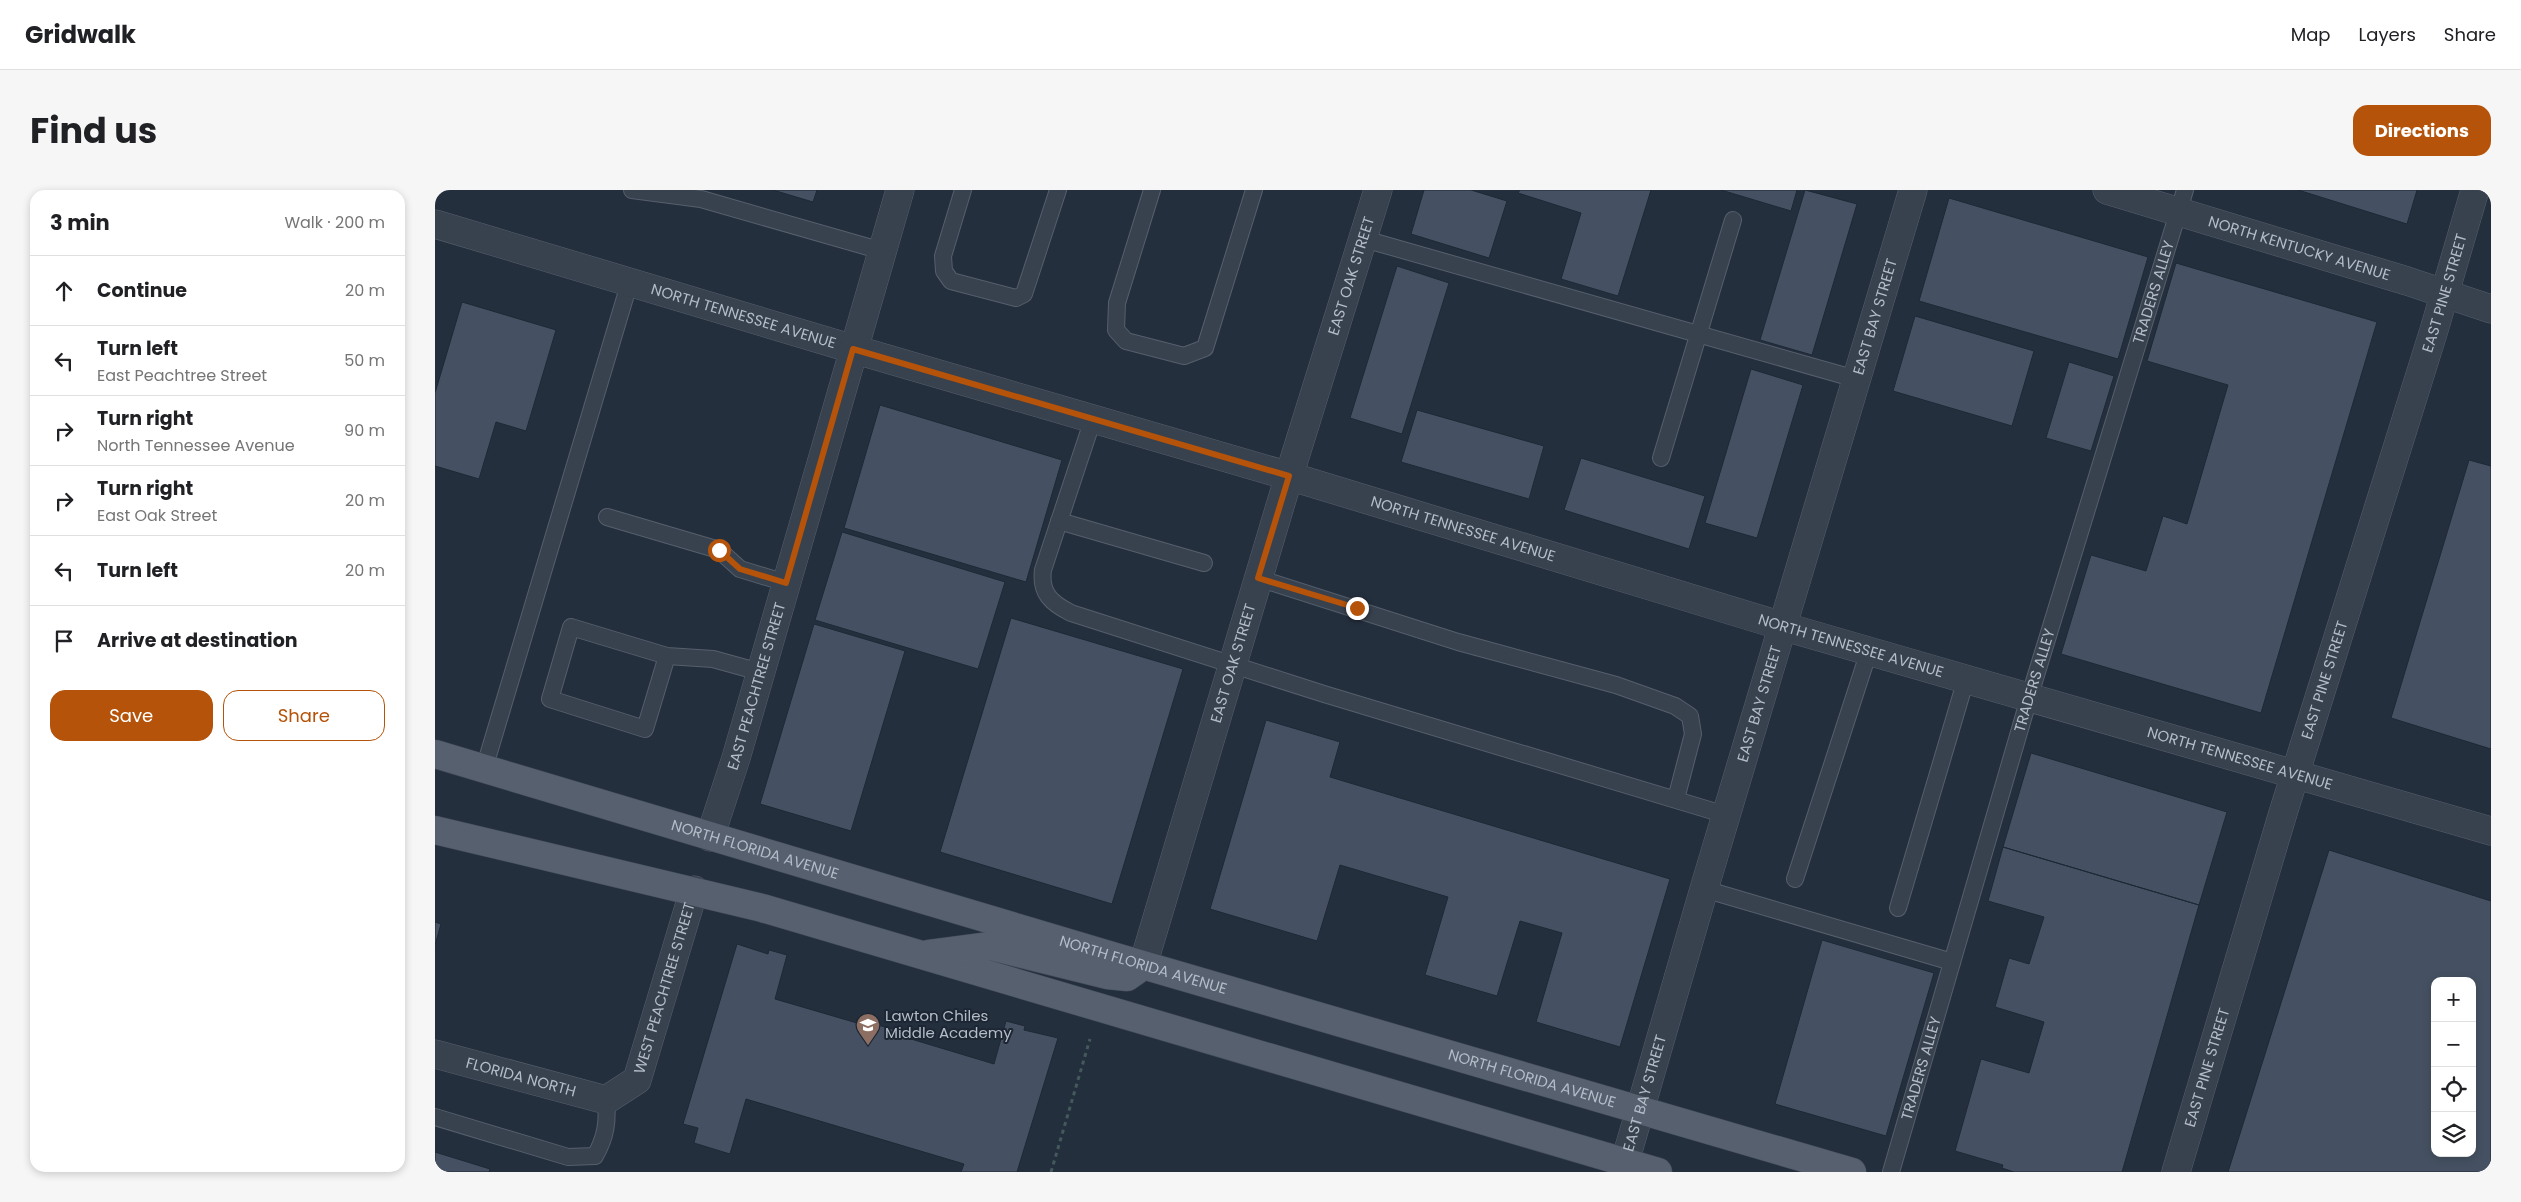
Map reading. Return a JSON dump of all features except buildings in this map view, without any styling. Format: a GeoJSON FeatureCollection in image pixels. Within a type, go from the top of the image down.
{"type":"FeatureCollection","features":[{"type":"Feature","properties":{"kind":"main road","name":"NORTH FLORIDA AVENUE"},"geometry":{"type":"LineString","coordinates":[[435,754],[1143,965],[1852,1172]]}},
{"type":"Feature","properties":{"kind":"main road"},"geometry":{"type":"LineString","coordinates":[[435,830],[694,890],[920,955],[1624,1167],[1658,1172]]}},
{"type":"Feature","properties":{"kind":"main road"},"geometry":{"type":"LineString","coordinates":[[920,955],[990,946],[1051,963],[1127,977],[1143,965]]}},
{"type":"Feature","properties":{"kind":"street","name":"EAST PEACHTREE STREET"},"geometry":{"type":"LineString","coordinates":[[710,837],[900,190]]}},
{"type":"Feature","properties":{"kind":"street","name":"EAST OAK STREET"},"geometry":{"type":"LineString","coordinates":[[1143,965],[1258,578],[1378,190]]}},
{"type":"Feature","properties":{"kind":"street","name":"EAST BAY STREET"},"geometry":{"type":"LineString","coordinates":[[1624,1167],[1639,1109],[1704,889],[1913,190]]}},
{"type":"Feature","properties":{"kind":"street","name":"NORTH KENTUCKY AVENUE"},"geometry":{"type":"LineString","coordinates":[[2107,190],[2181,200],[2491,309]]}},
{"type":"Feature","properties":{"kind":"street","name":"EAST PINE STREET"},"geometry":{"type":"LineString","coordinates":[[2176,1172],[2295,774],[2445,294],[2475,190]]}},
{"type":"Feature","properties":{"kind":"street","name":"NORTH TENNESSEE AVENUE"},"geometry":{"type":"LineString","coordinates":[[435,224],[853,349],[1289,476],[1783,626],[2491,831]]}},
{"type":"Feature","properties":{"kind":"street","name":"WEST PEACHTREE STREET"},"geometry":{"type":"LineString","coordinates":[[606,1100],[637,1080],[694,890]]}},
{"type":"Feature","properties":{"kind":"street","name":"FLORIDA NORTH"},"geometry":{"type":"LineString","coordinates":[[435,1054],[606,1100]]}},
{"type":"Feature","properties":{"kind":"lane"},"geometry":{"type":"LineString","coordinates":[[632,190],[701,199],[882,251]]}},
{"type":"Feature","properties":{"kind":"lane"},"geometry":{"type":"LineString","coordinates":[[963,190],[943,256],[944,271],[951,281],[1016,298],[1024,294],[1058,190]]}},
{"type":"Feature","properties":{"kind":"lane"},"geometry":{"type":"LineString","coordinates":[[1151,190],[1117,303],[1116,330],[1126,340],[1184,356],[1205,348],[1254,190]]}},
{"type":"Feature","properties":{"kind":"lane","name":"TRADERS ALLEY"},"geometry":{"type":"LineString","coordinates":[[1891,1172],[2029,698],[2181,200]]}},
{"type":"Feature","properties":{"kind":"lane"},"geometry":{"type":"LineString","coordinates":[[1661,458],[1733,220]]}},
{"type":"Feature","properties":{"kind":"lane"},"geometry":{"type":"LineString","coordinates":[[1364,238],[1856,379]]}},
{"type":"Feature","properties":{"kind":"lane"},"geometry":{"type":"LineString","coordinates":[[484,769],[630,281]]}},
{"type":"Feature","properties":{"kind":"lane"},"geometry":{"type":"LineString","coordinates":[[1093,419],[1043,570],[1041,582],[1049,600],[1071,613],[1233,665],[1726,815]]}},
{"type":"Feature","properties":{"kind":"lane"},"geometry":{"type":"LineString","coordinates":[[607,517],[719,550],[740,569],[786,583]]}},
{"type":"Feature","properties":{"kind":"lane"},"geometry":{"type":"LineString","coordinates":[[1059,521],[1204,563]]}},
{"type":"Feature","properties":{"kind":"lane"},"geometry":{"type":"LineString","coordinates":[[1258,578],[1457,642],[1616,685],[1675,706],[1690,716],[1693,734],[1676,799]]}},
{"type":"Feature","properties":{"kind":"lane"},"geometry":{"type":"LineString","coordinates":[[667,656],[645,729],[550,699],[571,627],[667,656],[713,659],[760,672]]}},
{"type":"Feature","properties":{"kind":"lane"},"geometry":{"type":"LineString","coordinates":[[1795,879],[1869,651]]}},
{"type":"Feature","properties":{"kind":"lane"},"geometry":{"type":"LineString","coordinates":[[1898,908],[1967,680]]}},
{"type":"Feature","properties":{"kind":"lane"},"geometry":{"type":"LineString","coordinates":[[1704,889],[1952,962]]}},
{"type":"Feature","properties":{"kind":"lane"},"geometry":{"type":"LineString","coordinates":[[435,1117],[568,1157],[595,1156],[603,1142],[608,1121],[606,1100]]}},
{"type":"Feature","properties":{"kind":"path"},"geometry":{"type":"LineString","coordinates":[[1051,1172],[1090,1039]]}},
{"type":"Feature","properties":{"kind":"place","name":"Lawton Chiles Middle Academy"},"geometry":{"type":"Point","coordinates":[868,1046]}},
{"type":"Feature","properties":{"kind":"route"},"geometry":{"type":"LineString","coordinates":[[719,550],[740,569],[786,583],[853,349],[1289,476],[1258,578],[1357,608]]}}]}
